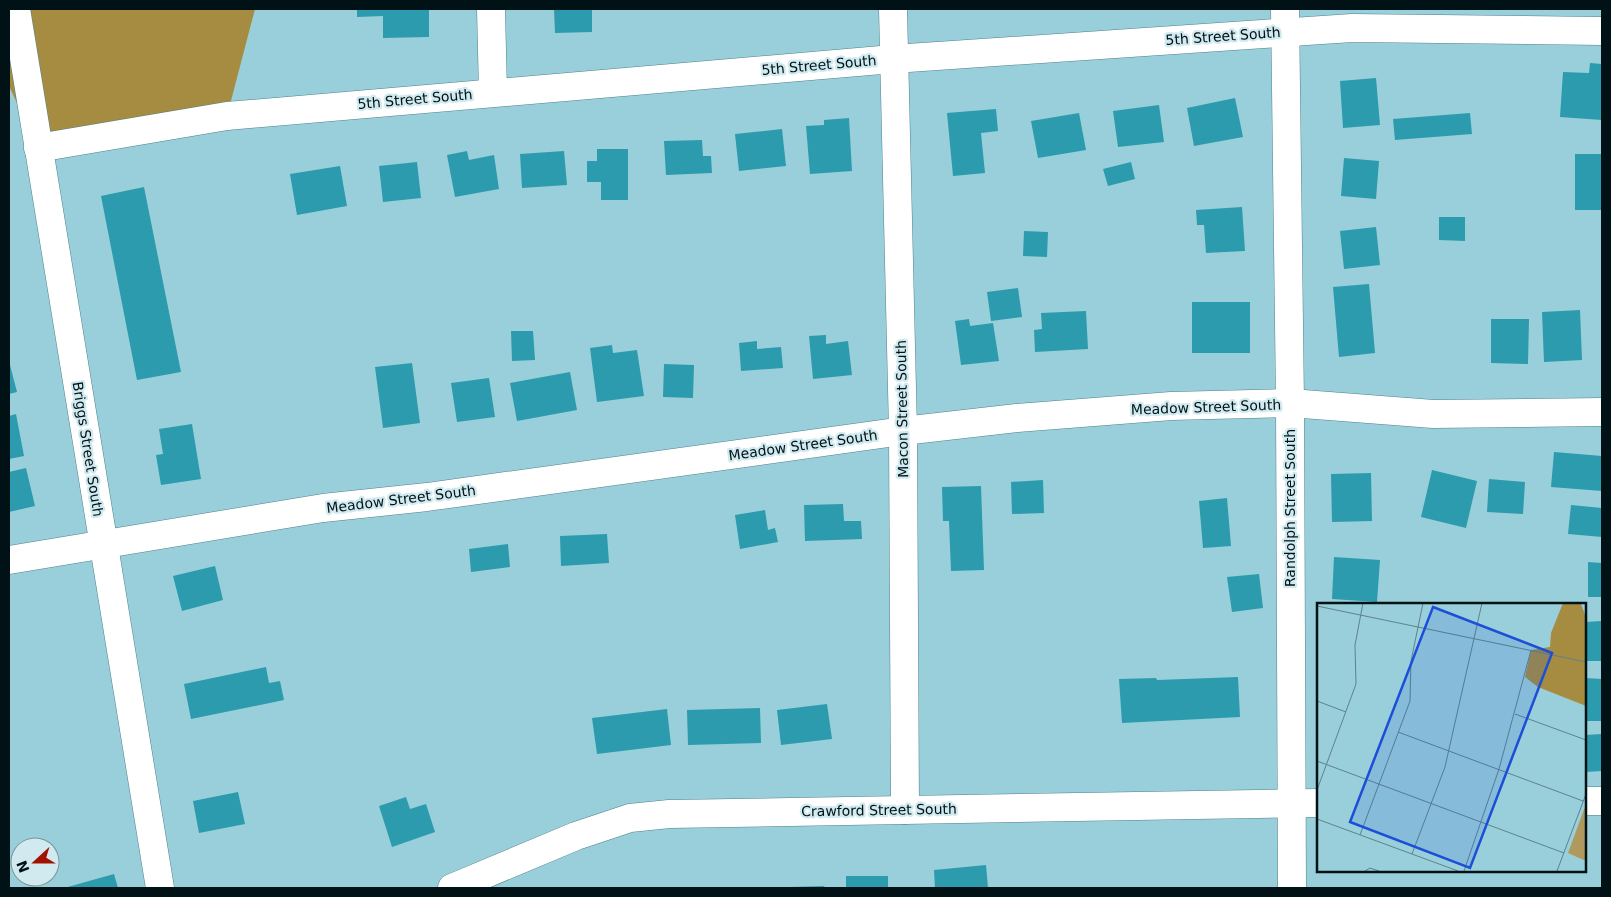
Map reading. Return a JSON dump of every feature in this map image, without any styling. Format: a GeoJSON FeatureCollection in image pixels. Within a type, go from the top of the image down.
{"type":"FeatureCollection","features":[{"type":"Feature","properties":{"kind":"street","name":"Briggs Street South"},"geometry":{"type":"LineString","coordinates":[[16,9],[160,888]]}},
{"type":"Feature","properties":{"kind":"street"},"geometry":{"type":"LineString","coordinates":[[491,9],[493,92]]}},
{"type":"Feature","properties":{"kind":"street","name":"Macon Street South"},"geometry":{"type":"LineString","coordinates":[[893,9],[903,431],[905,810]]}},
{"type":"Feature","properties":{"kind":"street","name":"5th Street South"},"geometry":{"type":"LineString","coordinates":[[38,148],[227,116],[893,58],[1286,20],[1352,28],[1602,31]]}},
{"type":"Feature","properties":{"kind":"street","name":"Randolph Street South"},"geometry":{"type":"LineString","coordinates":[[1286,20],[1292,888]]}},
{"type":"Feature","properties":{"kind":"street","name":"Meadow Street South"},"geometry":{"type":"LineString","coordinates":[[9,560],[323,508],[427,497],[903,431],[1017,418],[1171,406],[1290,403],[1434,414],[1602,412]]}},
{"type":"Feature","properties":{"kind":"street"},"geometry":{"type":"LineString","coordinates":[[1586,801],[1602,800]]}},
{"type":"Feature","properties":{"kind":"street","name":"Crawford Street South"},"geometry":{"type":"LineString","coordinates":[[452,888],[576,836],[630,818],[704,812],[1317,803]]}},
{"type":"Feature","properties":{"kind":"shaded area"},"geometry":{"type":"Polygon","coordinates":[[[9,9],[255,9],[227,116],[38,148],[9,86],[9,9]]]}},
{"type":"Feature","properties":{"kind":"building"},"geometry":{"type":"Polygon","coordinates":[[[357,9],[429,9],[429,37],[383,38],[383,16],[357,17],[357,9]]]}},
{"type":"Feature","properties":{"kind":"building"},"geometry":{"type":"Polygon","coordinates":[[[554,9],[592,9],[592,32],[555,33],[554,9]]]}},
{"type":"Feature","properties":{"kind":"building"},"geometry":{"type":"Polygon","coordinates":[[[1590,63],[1602,64],[1602,120],[1560,117],[1563,72],[1589,73],[1590,63]]]}},
{"type":"Feature","properties":{"kind":"building"},"geometry":{"type":"Polygon","coordinates":[[[1376,78],[1380,125],[1343,128],[1340,81],[1376,78]]]}},
{"type":"Feature","properties":{"kind":"building"},"geometry":{"type":"Polygon","coordinates":[[[1235,98],[1243,137],[1194,146],[1187,108],[1235,98]]]}},
{"type":"Feature","properties":{"kind":"building"},"geometry":{"type":"Polygon","coordinates":[[[1159,105],[1164,142],[1118,147],[1113,111],[1159,105]]]}},
{"type":"Feature","properties":{"kind":"building"},"geometry":{"type":"Polygon","coordinates":[[[996,109],[998,131],[981,133],[985,173],[953,176],[947,113],[996,109]]]}},
{"type":"Feature","properties":{"kind":"building"},"geometry":{"type":"Polygon","coordinates":[[[1079,113],[1086,150],[1038,158],[1031,121],[1079,113]]]}},
{"type":"Feature","properties":{"kind":"building"},"geometry":{"type":"Polygon","coordinates":[[[1470,113],[1472,134],[1395,140],[1393,119],[1470,113]]]}},
{"type":"Feature","properties":{"kind":"building"},"geometry":{"type":"Polygon","coordinates":[[[849,118],[852,171],[810,174],[806,126],[824,125],[824,120],[849,118]]]}},
{"type":"Feature","properties":{"kind":"building"},"geometry":{"type":"Polygon","coordinates":[[[782,129],[786,166],[739,171],[735,134],[782,129]]]}},
{"type":"Feature","properties":{"kind":"building"},"geometry":{"type":"Polygon","coordinates":[[[702,140],[703,156],[711,156],[712,173],[666,175],[664,141],[702,140]]]}},
{"type":"Feature","properties":{"kind":"building"},"geometry":{"type":"Polygon","coordinates":[[[597,149],[628,149],[628,200],[601,200],[601,182],[587,182],[587,161],[597,161],[597,149]]]}},
{"type":"Feature","properties":{"kind":"building"},"geometry":{"type":"Polygon","coordinates":[[[467,151],[469,160],[494,155],[499,189],[455,197],[447,155],[467,151]]]}},
{"type":"Feature","properties":{"kind":"building"},"geometry":{"type":"Polygon","coordinates":[[[564,151],[567,185],[522,188],[520,154],[564,151]]]}},
{"type":"Feature","properties":{"kind":"building"},"geometry":{"type":"Polygon","coordinates":[[[1575,154],[1602,154],[1602,210],[1575,210],[1575,154]]]}},
{"type":"Feature","properties":{"kind":"building"},"geometry":{"type":"Polygon","coordinates":[[[1344,158],[1379,161],[1376,199],[1341,196],[1344,158]]]}},
{"type":"Feature","properties":{"kind":"building"},"geometry":{"type":"Polygon","coordinates":[[[417,162],[421,198],[383,202],[379,166],[417,162]]]}},
{"type":"Feature","properties":{"kind":"building"},"geometry":{"type":"Polygon","coordinates":[[[1131,162],[1135,179],[1108,186],[1103,169],[1131,162]]]}},
{"type":"Feature","properties":{"kind":"building"},"geometry":{"type":"Polygon","coordinates":[[[340,166],[347,206],[297,215],[290,174],[340,166]]]}},
{"type":"Feature","properties":{"kind":"building"},"geometry":{"type":"Polygon","coordinates":[[[144,187],[181,372],[137,380],[101,196],[144,187]]]}},
{"type":"Feature","properties":{"kind":"building"},"geometry":{"type":"Polygon","coordinates":[[[1242,207],[1245,251],[1206,253],[1204,225],[1197,225],[1196,210],[1242,207]]]}},
{"type":"Feature","properties":{"kind":"building"},"geometry":{"type":"Polygon","coordinates":[[[1439,217],[1465,217],[1465,241],[1439,240],[1439,217]]]}},
{"type":"Feature","properties":{"kind":"building"},"geometry":{"type":"Polygon","coordinates":[[[1376,227],[1380,265],[1344,269],[1340,231],[1376,227]]]}},
{"type":"Feature","properties":{"kind":"building"},"geometry":{"type":"Polygon","coordinates":[[[1024,231],[1048,232],[1047,257],[1023,256],[1024,231]]]}},
{"type":"Feature","properties":{"kind":"building"},"geometry":{"type":"Polygon","coordinates":[[[1369,284],[1375,353],[1339,357],[1333,287],[1369,284]]]}},
{"type":"Feature","properties":{"kind":"building"},"geometry":{"type":"Polygon","coordinates":[[[1018,288],[1022,317],[991,321],[987,292],[1018,288]]]}},
{"type":"Feature","properties":{"kind":"building"},"geometry":{"type":"Polygon","coordinates":[[[1192,302],[1250,302],[1250,353],[1192,353],[1192,302]]]}},
{"type":"Feature","properties":{"kind":"building"},"geometry":{"type":"Polygon","coordinates":[[[1580,310],[1582,360],[1544,362],[1542,312],[1580,310]]]}},
{"type":"Feature","properties":{"kind":"building"},"geometry":{"type":"Polygon","coordinates":[[[1086,311],[1088,349],[1035,352],[1034,330],[1042,329],[1041,313],[1086,311]]]}},
{"type":"Feature","properties":{"kind":"building"},"geometry":{"type":"Polygon","coordinates":[[[969,319],[970,326],[993,323],[999,361],[961,365],[955,321],[969,319]]]}},
{"type":"Feature","properties":{"kind":"building"},"geometry":{"type":"Polygon","coordinates":[[[1491,319],[1529,319],[1528,364],[1491,363],[1491,319]]]}},
{"type":"Feature","properties":{"kind":"building"},"geometry":{"type":"Polygon","coordinates":[[[511,331],[533,331],[535,360],[512,361],[511,331]]]}},
{"type":"Feature","properties":{"kind":"building"},"geometry":{"type":"Polygon","coordinates":[[[826,335],[826,344],[848,341],[852,375],[813,379],[809,336],[826,335]]]}},
{"type":"Feature","properties":{"kind":"building"},"geometry":{"type":"Polygon","coordinates":[[[757,341],[757,349],[781,347],[783,368],[741,371],[739,343],[757,341]]]}},
{"type":"Feature","properties":{"kind":"building"},"geometry":{"type":"Polygon","coordinates":[[[612,345],[613,353],[637,350],[644,396],[597,402],[590,348],[612,345]]]}},
{"type":"Feature","properties":{"kind":"building"},"geometry":{"type":"Polygon","coordinates":[[[9,361],[17,392],[9,394],[9,361]]]}},
{"type":"Feature","properties":{"kind":"building"},"geometry":{"type":"Polygon","coordinates":[[[412,363],[420,423],[383,428],[375,367],[412,363]]]}},
{"type":"Feature","properties":{"kind":"building"},"geometry":{"type":"Polygon","coordinates":[[[664,364],[694,365],[693,398],[663,397],[664,364]]]}},
{"type":"Feature","properties":{"kind":"building"},"geometry":{"type":"Polygon","coordinates":[[[570,372],[577,410],[517,421],[510,383],[570,372]]]}},
{"type":"Feature","properties":{"kind":"building"},"geometry":{"type":"Polygon","coordinates":[[[489,378],[495,417],[457,422],[451,383],[489,378]]]}},
{"type":"Feature","properties":{"kind":"building"},"geometry":{"type":"Polygon","coordinates":[[[16,414],[24,456],[9,459],[9,416],[16,414]]]}},
{"type":"Feature","properties":{"kind":"building"},"geometry":{"type":"Polygon","coordinates":[[[192,424],[201,479],[161,485],[156,455],[163,454],[159,429],[192,424]]]}},
{"type":"Feature","properties":{"kind":"building"},"geometry":{"type":"Polygon","coordinates":[[[1554,452],[1602,456],[1602,491],[1551,487],[1554,452]]]}},
{"type":"Feature","properties":{"kind":"building"},"geometry":{"type":"Polygon","coordinates":[[[26,468],[35,506],[9,512],[9,472],[26,468]]]}},
{"type":"Feature","properties":{"kind":"building"},"geometry":{"type":"Polygon","coordinates":[[[1432,470],[1477,481],[1466,528],[1421,517],[1432,470]]]}},
{"type":"Feature","properties":{"kind":"building"},"geometry":{"type":"Polygon","coordinates":[[[1371,473],[1372,521],[1332,522],[1331,474],[1371,473]]]}},
{"type":"Feature","properties":{"kind":"building"},"geometry":{"type":"Polygon","coordinates":[[[1489,479],[1525,482],[1523,514],[1487,512],[1489,479]]]}},
{"type":"Feature","properties":{"kind":"building"},"geometry":{"type":"Polygon","coordinates":[[[1043,480],[1044,513],[1012,514],[1011,482],[1043,480]]]}},
{"type":"Feature","properties":{"kind":"building"},"geometry":{"type":"Polygon","coordinates":[[[981,486],[984,570],[951,571],[949,521],[943,521],[942,487],[981,486]]]}},
{"type":"Feature","properties":{"kind":"building"},"geometry":{"type":"Polygon","coordinates":[[[1227,498],[1231,546],[1203,548],[1199,501],[1227,498]]]}},
{"type":"Feature","properties":{"kind":"building"},"geometry":{"type":"Polygon","coordinates":[[[843,504],[844,521],[861,521],[862,539],[805,541],[804,505],[843,504]]]}},
{"type":"Feature","properties":{"kind":"building"},"geometry":{"type":"Polygon","coordinates":[[[1571,505],[1602,508],[1602,537],[1568,534],[1571,505]]]}},
{"type":"Feature","properties":{"kind":"building"},"geometry":{"type":"Polygon","coordinates":[[[765,510],[768,530],[775,528],[778,542],[740,549],[735,515],[765,510]]]}},
{"type":"Feature","properties":{"kind":"building"},"geometry":{"type":"Polygon","coordinates":[[[607,534],[609,563],[561,566],[560,536],[607,534]]]}},
{"type":"Feature","properties":{"kind":"building"},"geometry":{"type":"Polygon","coordinates":[[[508,544],[510,567],[471,572],[469,549],[508,544]]]}},
{"type":"Feature","properties":{"kind":"building"},"geometry":{"type":"Polygon","coordinates":[[[1334,557],[1380,560],[1377,602],[1332,599],[1334,557]]]}},
{"type":"Feature","properties":{"kind":"building"},"geometry":{"type":"Polygon","coordinates":[[[1588,562],[1602,563],[1602,597],[1588,597],[1588,562]]]}},
{"type":"Feature","properties":{"kind":"building"},"geometry":{"type":"Polygon","coordinates":[[[215,566],[223,600],[182,611],[173,576],[215,566]]]}},
{"type":"Feature","properties":{"kind":"building"},"geometry":{"type":"Polygon","coordinates":[[[1259,574],[1263,608],[1232,612],[1227,577],[1259,574]]]}},
{"type":"Feature","properties":{"kind":"building"},"geometry":{"type":"Polygon","coordinates":[[[1602,621],[1602,661],[1586,661],[1586,622],[1602,621]]]}},
{"type":"Feature","properties":{"kind":"building"},"geometry":{"type":"Polygon","coordinates":[[[266,667],[269,683],[280,681],[284,700],[191,719],[184,684],[266,667]]]}},
{"type":"Feature","properties":{"kind":"building"},"geometry":{"type":"Polygon","coordinates":[[[1238,677],[1240,717],[1122,723],[1119,679],[1156,678],[1157,680],[1238,677]]]}},
{"type":"Feature","properties":{"kind":"building"},"geometry":{"type":"Polygon","coordinates":[[[1586,678],[1602,679],[1602,721],[1586,721],[1586,678]]]}},
{"type":"Feature","properties":{"kind":"building"},"geometry":{"type":"Polygon","coordinates":[[[827,704],[832,739],[781,745],[777,710],[827,704]]]}},
{"type":"Feature","properties":{"kind":"building"},"geometry":{"type":"Polygon","coordinates":[[[760,708],[761,743],[688,745],[687,710],[760,708]]]}},
{"type":"Feature","properties":{"kind":"building"},"geometry":{"type":"Polygon","coordinates":[[[667,709],[671,745],[597,754],[592,718],[667,709]]]}},
{"type":"Feature","properties":{"kind":"building"},"geometry":{"type":"Polygon","coordinates":[[[1602,734],[1602,771],[1586,772],[1586,735],[1602,734]]]}},
{"type":"Feature","properties":{"kind":"building"},"geometry":{"type":"Polygon","coordinates":[[[238,792],[245,824],[199,833],[193,801],[238,792]]]}},
{"type":"Feature","properties":{"kind":"building"},"geometry":{"type":"Polygon","coordinates":[[[406,797],[410,809],[426,804],[435,832],[392,847],[379,806],[406,797]]]}},
{"type":"Feature","properties":{"kind":"building"},"geometry":{"type":"Polygon","coordinates":[[[986,865],[988,888],[935,888],[934,870],[986,865]]]}},
{"type":"Feature","properties":{"kind":"building"},"geometry":{"type":"Polygon","coordinates":[[[114,874],[118,888],[64,888],[114,874]]]}},
{"type":"Feature","properties":{"kind":"building"},"geometry":{"type":"Polygon","coordinates":[[[846,876],[888,876],[888,888],[846,888],[846,876]]]}},
{"type":"Feature","properties":{"kind":"building"},"geometry":{"type":"Polygon","coordinates":[[[824,886],[825,888],[790,888],[790,887],[824,886]]]}}]}
